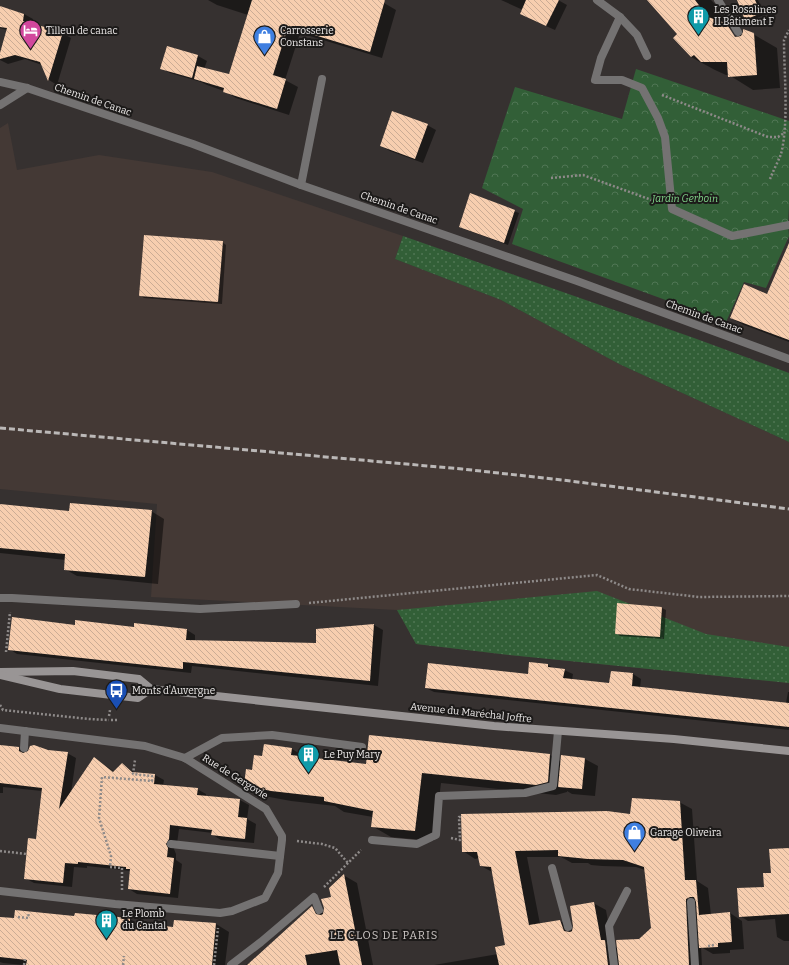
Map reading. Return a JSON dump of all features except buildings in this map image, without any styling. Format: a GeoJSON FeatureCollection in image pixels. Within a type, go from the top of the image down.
{"type":"FeatureCollection","features":[{"type":"Feature","properties":{"kind":"main road","name":"Avenue du Maréchal Joffre"},"geometry":{"type":"LineString","coordinates":[[0,672],[73,671],[139,679],[151,689],[486,726],[674,740],[789,751]]}},
{"type":"Feature","properties":{"kind":"main road"},"geometry":{"type":"LineString","coordinates":[[0,675],[60,689],[138,698],[151,689]]}},
{"type":"Feature","properties":{"kind":"street"},"geometry":{"type":"LineString","coordinates":[[597,0],[620,16],[637,35],[647,56]]}},
{"type":"Feature","properties":{"kind":"street"},"geometry":{"type":"LineString","coordinates":[[718,0],[738,32]]}},
{"type":"Feature","properties":{"kind":"street"},"geometry":{"type":"LineString","coordinates":[[620,16],[601,58],[595,80],[622,80],[642,88],[658,118],[665,137],[672,209],[732,236],[788,225]]}},
{"type":"Feature","properties":{"kind":"street"},"geometry":{"type":"LineString","coordinates":[[301,185],[322,79]]}},
{"type":"Feature","properties":{"kind":"street","name":"Chemin de Canac"},"geometry":{"type":"LineString","coordinates":[[0,82],[27,88],[193,144],[301,185],[577,281],[789,359]]}},
{"type":"Feature","properties":{"kind":"street"},"geometry":{"type":"LineString","coordinates":[[0,106],[27,88]]}},
{"type":"Feature","properties":{"kind":"street"},"geometry":{"type":"LineString","coordinates":[[0,598],[200,609],[296,604]]}},
{"type":"Feature","properties":{"kind":"street","name":"Rue de Gergovie"},"geometry":{"type":"LineString","coordinates":[[0,728],[146,746],[185,758],[266,808],[282,836],[282,840]]}},
{"type":"Feature","properties":{"kind":"street"},"geometry":{"type":"LineString","coordinates":[[24,748],[25,731]]}},
{"type":"Feature","properties":{"kind":"street"},"geometry":{"type":"LineString","coordinates":[[372,840],[417,844],[436,835],[439,796],[525,793],[553,786],[558,731]]}},
{"type":"Feature","properties":{"kind":"street"},"geometry":{"type":"LineString","coordinates":[[185,758],[222,738],[272,735],[362,746]]}},
{"type":"Feature","properties":{"kind":"street"},"geometry":{"type":"LineString","coordinates":[[0,891],[220,913],[232,911],[264,898],[278,873],[282,840]]}},
{"type":"Feature","properties":{"kind":"street"},"geometry":{"type":"LineString","coordinates":[[171,844],[280,856]]}},
{"type":"Feature","properties":{"kind":"street"},"geometry":{"type":"LineString","coordinates":[[552,868],[568,927]]}},
{"type":"Feature","properties":{"kind":"street"},"geometry":{"type":"LineString","coordinates":[[614,965],[609,926],[627,891]]}},
{"type":"Feature","properties":{"kind":"street"},"geometry":{"type":"LineString","coordinates":[[231,965],[262,942],[314,897],[319,910]]}},
{"type":"Feature","properties":{"kind":"street"},"geometry":{"type":"LineString","coordinates":[[691,902],[695,965]]}},
{"type":"Feature","properties":{"kind":"path"},"geometry":{"type":"LineString","coordinates":[[770,179],[781,154],[784,133],[784,40],[789,30]]}},
{"type":"Feature","properties":{"kind":"path"},"geometry":{"type":"LineString","coordinates":[[642,88],[656,92],[768,137],[778,137],[784,133]]}},
{"type":"Feature","properties":{"kind":"path"},"geometry":{"type":"LineString","coordinates":[[551,178],[583,175],[672,209]]}},
{"type":"Feature","properties":{"kind":"path"},"geometry":{"type":"LineString","coordinates":[[296,604],[597,575],[630,589],[700,598],[789,596]]}},
{"type":"Feature","properties":{"kind":"path"},"geometry":{"type":"LineString","coordinates":[[6,652],[10,616]]}},
{"type":"Feature","properties":{"kind":"path"},"geometry":{"type":"LineString","coordinates":[[0,705],[3,710],[89,719],[118,720]]}},
{"type":"Feature","properties":{"kind":"path"},"geometry":{"type":"LineString","coordinates":[[110,710],[110,719]]}},
{"type":"Feature","properties":{"kind":"path"},"geometry":{"type":"LineString","coordinates":[[122,904],[122,868],[110,867],[111,856],[99,818],[102,777],[152,781],[152,776],[133,774],[135,760]]}},
{"type":"Feature","properties":{"kind":"path"},"geometry":{"type":"LineString","coordinates":[[459,838],[459,817],[461,817]]}},
{"type":"Feature","properties":{"kind":"path"},"geometry":{"type":"LineString","coordinates":[[282,840],[322,844],[335,848],[348,863]]}},
{"type":"Feature","properties":{"kind":"path"},"geometry":{"type":"LineString","coordinates":[[314,897],[372,840]]}},
{"type":"Feature","properties":{"kind":"path"},"geometry":{"type":"LineString","coordinates":[[0,851],[27,854]]}},
{"type":"Feature","properties":{"kind":"path"},"geometry":{"type":"LineString","coordinates":[[18,917],[28,918],[29,912]]}},
{"type":"Feature","properties":{"kind":"path"},"geometry":{"type":"LineString","coordinates":[[214,965],[218,928]]}},
{"type":"Feature","properties":{"kind":"path"},"geometry":{"type":"LineString","coordinates":[[711,946],[714,945],[714,943]]}},
{"type":"Feature","properties":{"kind":"path"},"geometry":{"type":"LineString","coordinates":[[123,965],[124,956]]}},
{"type":"Feature","properties":{"kind":"path"},"geometry":{"type":"LineString","coordinates":[[24,965],[25,959]]}},
{"type":"Feature","properties":{"kind":"shaded area"},"geometry":{"type":"Polygon","coordinates":[[[8,123],[17,170],[99,155],[212,172],[403,236],[395,259],[501,300],[619,364],[789,442],[789,683],[509,655],[416,644],[397,610],[151,597],[157,504],[0,489],[0,128],[8,123]]]}},
{"type":"Feature","properties":{"kind":"green space","name":"Jardin Gerboin"},"geometry":{"type":"Polygon","coordinates":[[[636,69],[789,121],[789,236],[766,288],[744,282],[726,322],[512,244],[523,209],[482,188],[515,87],[622,119],[636,69]]]}},
{"type":"Feature","properties":{"kind":"green space"},"geometry":{"type":"Polygon","coordinates":[[[403,236],[694,338],[789,373],[789,442],[619,364],[501,300],[395,259],[403,236]]]}},
{"type":"Feature","properties":{"kind":"green space"},"geometry":{"type":"Polygon","coordinates":[[[597,591],[706,634],[789,647],[789,683],[509,655],[416,644],[397,610],[597,591]]]}},
{"type":"Feature","properties":{"kind":"railway"},"geometry":{"type":"LineString","coordinates":[[0,428],[462,469],[562,480],[789,509]]}},
{"type":"Feature","properties":{"kind":"place","name":"Les Rosalines II Bâtiment F"},"geometry":{"type":"Point","coordinates":[699,36]}},
{"type":"Feature","properties":{"kind":"place","name":"Tilleul de canac"},"geometry":{"type":"Point","coordinates":[30,50]}},
{"type":"Feature","properties":{"kind":"place","name":"Carrosserie Constans"},"geometry":{"type":"Point","coordinates":[265,56]}},
{"type":"Feature","properties":{"kind":"place","name":"Monts d'Auvergne"},"geometry":{"type":"Point","coordinates":[116,710]}},
{"type":"Feature","properties":{"kind":"place","name":"Le Puy Mary"},"geometry":{"type":"Point","coordinates":[308,774]}},
{"type":"Feature","properties":{"kind":"place","name":"Garage Oliveira"},"geometry":{"type":"Point","coordinates":[634,852]}},
{"type":"Feature","properties":{"kind":"place","name":"Le Plomb du Cantal"},"geometry":{"type":"Point","coordinates":[107,940]}},
{"type":"Feature","properties":{"kind":"district","name":"LE CLOS DE PARIS"},"geometry":{"type":"Point","coordinates":[384,935]}}]}
